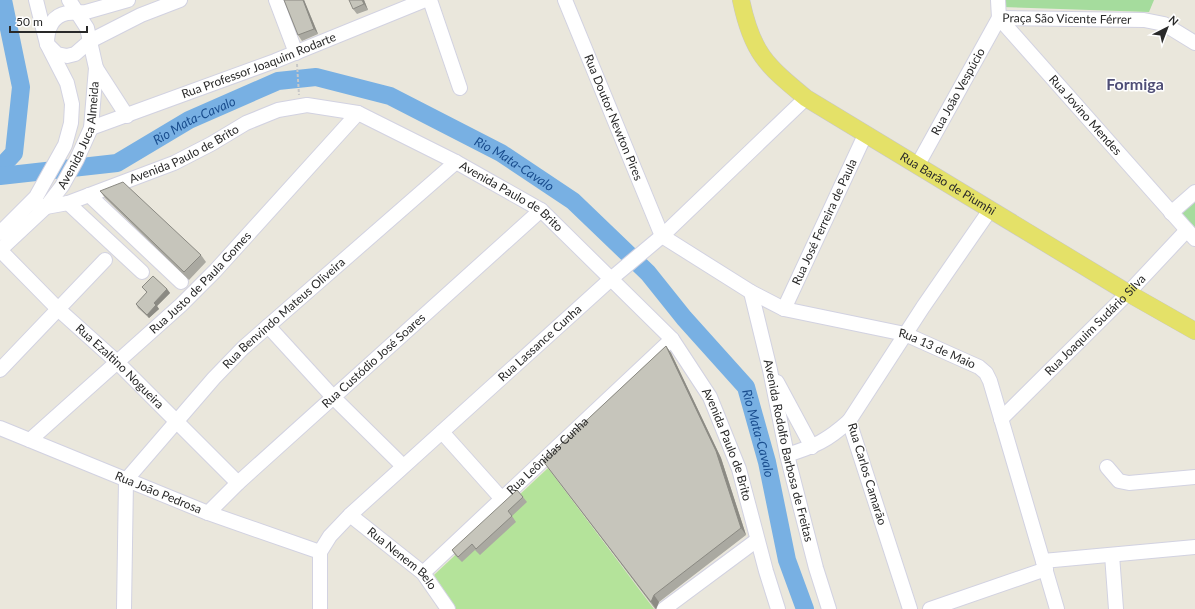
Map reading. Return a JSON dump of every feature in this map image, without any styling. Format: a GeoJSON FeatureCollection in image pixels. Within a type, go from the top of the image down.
{"type":"FeatureCollection","features":[{"type":"Feature","properties":{"kind":"main road","name":"Rua Barão de Piumhi"},"geometry":{"type":"LineString","coordinates":[[741,0],[746,25],[760,55],[773,71],[806,98],[1128,293],[1195,331]]}},
{"type":"Feature","properties":{"kind":"street","name":"Avenida Juca Almeida"},"geometry":{"type":"LineString","coordinates":[[0,233],[34,200],[65,145],[70,123],[72,104],[67,83],[48,44],[36,0]]}},
{"type":"Feature","properties":{"kind":"street","name":"Avenida Juca Almeida"},"geometry":{"type":"LineString","coordinates":[[0,250],[46,207],[62,186],[90,130],[96,68],[87,28],[69,0]]}},
{"type":"Feature","properties":{"kind":"street"},"geometry":{"type":"LineString","coordinates":[[128,0],[78,14],[67,13],[58,17],[51,23],[47,31],[48,44],[58,54],[66,56],[76,54],[90,41],[141,15],[180,0]]}},
{"type":"Feature","properties":{"kind":"street"},"geometry":{"type":"LineString","coordinates":[[137,0],[141,15]]}},
{"type":"Feature","properties":{"kind":"street"},"geometry":{"type":"LineString","coordinates":[[276,0],[296,53]]}},
{"type":"Feature","properties":{"kind":"street","name":"Rua Professor Joaquim Rodarte"},"geometry":{"type":"LineString","coordinates":[[90,130],[296,53],[425,0]]}},
{"type":"Feature","properties":{"kind":"street"},"geometry":{"type":"LineString","coordinates":[[430,0],[460,88]]}},
{"type":"Feature","properties":{"kind":"street","name":"Rua Doutor Newton Pires"},"geometry":{"type":"LineString","coordinates":[[565,0],[657,240]]}},
{"type":"Feature","properties":{"kind":"street","name":"Praça São Vicente Férrer"},"geometry":{"type":"LineString","coordinates":[[998,0],[999,18],[1144,20],[1164,24],[1195,43]]}},
{"type":"Feature","properties":{"kind":"street","name":"Rua João Vespúcio"},"geometry":{"type":"LineString","coordinates":[[917,166],[999,18]]}},
{"type":"Feature","properties":{"kind":"street","name":"Rua Jovino Mendes"},"geometry":{"type":"LineString","coordinates":[[999,18],[1191,235]]}},
{"type":"Feature","properties":{"kind":"street"},"geometry":{"type":"LineString","coordinates":[[96,68],[127,116]]}},
{"type":"Feature","properties":{"kind":"street","name":"Rua Lassance Cunha"},"geometry":{"type":"LineString","coordinates":[[320,552],[330,536],[350,515],[612,278],[657,240],[806,98]]}},
{"type":"Feature","properties":{"kind":"street","name":"Avenida Paulo de Brito"},"geometry":{"type":"LineString","coordinates":[[46,207],[68,203],[174,163],[246,123],[278,110],[307,105],[358,113],[456,162],[541,210],[612,278],[672,339],[710,397],[739,469],[757,540],[778,609]]}},
{"type":"Feature","properties":{"kind":"street","name":"Rua Justo de Paula Gomes"},"geometry":{"type":"LineString","coordinates":[[30,440],[181,305],[216,271],[358,113]]}},
{"type":"Feature","properties":{"kind":"street","name":"Rua José Ferreira de Paula"},"geometry":{"type":"LineString","coordinates":[[784,309],[866,135]]}},
{"type":"Feature","properties":{"kind":"street","name":"Rua Benvindo Mateus Oliveira"},"geometry":{"type":"LineString","coordinates":[[126,480],[214,378],[243,348],[456,162]]}},
{"type":"Feature","properties":{"kind":"street"},"geometry":{"type":"LineString","coordinates":[[1171,213],[1195,192]]}},
{"type":"Feature","properties":{"kind":"street"},"geometry":{"type":"LineString","coordinates":[[89,195],[181,282]]}},
{"type":"Feature","properties":{"kind":"street"},"geometry":{"type":"LineString","coordinates":[[34,200],[46,207]]}},
{"type":"Feature","properties":{"kind":"street"},"geometry":{"type":"LineString","coordinates":[[68,203],[142,272]]}},
{"type":"Feature","properties":{"kind":"street","name":"Rua Custódio José Soares"},"geometry":{"type":"LineString","coordinates":[[208,513],[238,483],[541,210]]}},
{"type":"Feature","properties":{"kind":"street","name":"Rua Carlos Camarão"},"geometry":{"type":"LineString","coordinates":[[910,609],[849,421],[905,334],[990,210]]}},
{"type":"Feature","properties":{"kind":"street","name":"Rua Joaquim Sudário Silva"},"geometry":{"type":"LineString","coordinates":[[1001,419],[1128,293],[1191,235]]}},
{"type":"Feature","properties":{"kind":"street","name":"Rua 13 de Maio"},"geometry":{"type":"LineString","coordinates":[[657,240],[784,309],[905,334],[979,367],[986,373],[990,381],[1057,609]]}},
{"type":"Feature","properties":{"kind":"street","name":"Rua Ezaltino Nogueira"},"geometry":{"type":"LineString","coordinates":[[0,250],[58,309],[117,362],[238,483]]}},
{"type":"Feature","properties":{"kind":"street"},"geometry":{"type":"LineString","coordinates":[[0,370],[105,260]]}},
{"type":"Feature","properties":{"kind":"street","name":"Avenida Rodolfo Barbosa de Freitas"},"geometry":{"type":"LineString","coordinates":[[751,292],[770,370],[787,455],[816,568],[829,609]]}},
{"type":"Feature","properties":{"kind":"street"},"geometry":{"type":"LineString","coordinates":[[268,326],[333,397],[403,466]]}},
{"type":"Feature","properties":{"kind":"street","name":"Rua Leônidas Cunha"},"geometry":{"type":"LineString","coordinates":[[423,573],[672,339]]}},
{"type":"Feature","properties":{"kind":"street"},"geometry":{"type":"LineString","coordinates":[[770,370],[812,447]]}},
{"type":"Feature","properties":{"kind":"street"},"geometry":{"type":"LineString","coordinates":[[787,455],[812,447],[833,436],[849,421]]}},
{"type":"Feature","properties":{"kind":"street","name":"Rua João Pedrosa"},"geometry":{"type":"LineString","coordinates":[[0,428],[208,513],[320,552]]}},
{"type":"Feature","properties":{"kind":"street"},"geometry":{"type":"LineString","coordinates":[[442,432],[502,499]]}},
{"type":"Feature","properties":{"kind":"street"},"geometry":{"type":"LineString","coordinates":[[1107,467],[1119,481],[1129,483],[1195,477]]}},
{"type":"Feature","properties":{"kind":"street"},"geometry":{"type":"LineString","coordinates":[[124,609],[126,480]]}},
{"type":"Feature","properties":{"kind":"street","name":"Rua Nenem Belo"},"geometry":{"type":"LineString","coordinates":[[350,515],[423,573],[448,609]]}},
{"type":"Feature","properties":{"kind":"street"},"geometry":{"type":"LineString","coordinates":[[664,609],[757,540]]}},
{"type":"Feature","properties":{"kind":"street"},"geometry":{"type":"LineString","coordinates":[[930,609],[1044,565],[1112,555],[1195,547]]}},
{"type":"Feature","properties":{"kind":"street"},"geometry":{"type":"LineString","coordinates":[[320,552],[320,609]]}},
{"type":"Feature","properties":{"kind":"street"},"geometry":{"type":"LineString","coordinates":[[1112,555],[1116,609]]}},
{"type":"Feature","properties":{"kind":"path"},"geometry":{"type":"LineString","coordinates":[[297,67],[299,94]]}},
{"type":"Feature","properties":{"kind":"green space"},"geometry":{"type":"Polygon","coordinates":[[[1002,0],[1154,0],[1149,12],[1002,7],[1002,0]]]}},
{"type":"Feature","properties":{"kind":"green space"},"geometry":{"type":"Polygon","coordinates":[[[1195,198],[1195,234],[1177,214],[1195,198]]]}},
{"type":"Feature","properties":{"kind":"green space"},"geometry":{"type":"Polygon","coordinates":[[[548,468],[654,609],[456,609],[434,575],[548,468]]]}},
{"type":"Feature","properties":{"kind":"building"},"geometry":{"type":"Polygon","coordinates":[[[284,0],[303,0],[314,29],[298,35],[284,0]]]}},
{"type":"Feature","properties":{"kind":"building"},"geometry":{"type":"Polygon","coordinates":[[[349,0],[362,0],[364,4],[353,9],[349,0]]]}},
{"type":"Feature","properties":{"kind":"building"},"geometry":{"type":"Polygon","coordinates":[[[123,182],[201,255],[184,272],[100,191],[123,182]]]}},
{"type":"Feature","properties":{"kind":"building"},"geometry":{"type":"Polygon","coordinates":[[[153,276],[167,289],[154,303],[156,305],[147,315],[136,304],[147,292],[142,287],[153,276]]]}},
{"type":"Feature","properties":{"kind":"building"},"geometry":{"type":"Polygon","coordinates":[[[666,346],[716,451],[741,528],[654,595],[651,602],[543,461],[666,346]]]}},
{"type":"Feature","properties":{"kind":"building"},"geometry":{"type":"Polygon","coordinates":[[[517,490],[523,497],[508,511],[512,516],[476,549],[472,544],[458,557],[452,550],[517,490]]]}},
{"type":"Feature","properties":{"kind":"waterway"},"geometry":{"type":"LineString","coordinates":[[0,168],[14,153],[21,87],[3,0]]}},
{"type":"Feature","properties":{"kind":"waterway","name":"Rio Mata-Cavalo"},"geometry":{"type":"LineString","coordinates":[[0,176],[117,163],[189,120],[278,81],[316,77],[390,96],[501,153],[573,201],[648,273],[684,318],[746,387],[767,462],[787,560],[805,609]]}},
{"type":"Feature","properties":{"kind":"district","name":"Formiga"},"geometry":{"type":"Point","coordinates":[1135,84]}}]}
